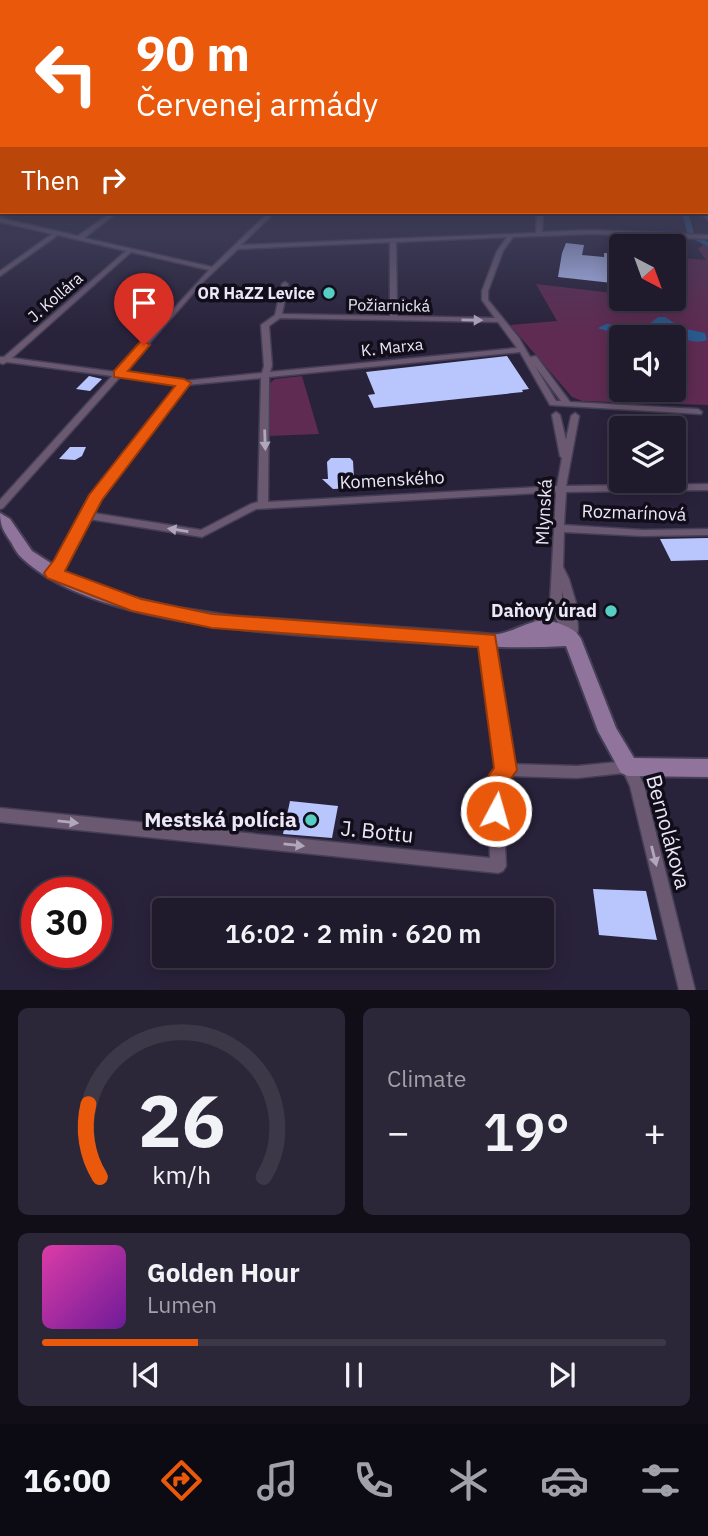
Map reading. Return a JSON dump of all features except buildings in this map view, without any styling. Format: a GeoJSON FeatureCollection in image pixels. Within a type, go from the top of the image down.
{"type":"FeatureCollection","features":[{"type":"Feature","properties":{"kind":"street"},"geometry":{"type":"LineString","coordinates":[[0,274],[48,239]]}},
{"type":"Feature","properties":{"kind":"street"},"geometry":{"type":"LineString","coordinates":[[79,239],[212,269]]}},
{"type":"Feature","properties":{"kind":"street"},"geometry":{"type":"LineString","coordinates":[[243,239],[212,269],[118,374],[1,523],[17,544],[53,573],[138,606],[212,621],[494,640],[572,639]]}},
{"type":"Feature","properties":{"kind":"street"},"geometry":{"type":"LineString","coordinates":[[235,247],[424,239]]}},
{"type":"Feature","properties":{"kind":"street"},"geometry":{"type":"LineString","coordinates":[[508,239],[500,251],[485,291],[485,300],[521,350],[534,359],[574,410]]}},
{"type":"Feature","properties":{"kind":"street"},"geometry":{"type":"LineString","coordinates":[[393,240],[394,319]]}},
{"type":"Feature","properties":{"kind":"street","name":"J. Kollára"},"geometry":{"type":"LineString","coordinates":[[2,361],[129,251]]}},
{"type":"Feature","properties":{"kind":"street"},"geometry":{"type":"LineString","coordinates":[[263,505],[265,375],[268,366],[265,325],[278,316],[285,284]]}},
{"type":"Feature","properties":{"kind":"street","name":"Požiarnická"},"geometry":{"type":"LineString","coordinates":[[278,316],[500,320]]}},
{"type":"Feature","properties":{"kind":"street","name":"K. Marxa"},"geometry":{"type":"LineString","coordinates":[[2,361],[184,383],[521,350]]}},
{"type":"Feature","properties":{"kind":"street","name":"Mlynská"},"geometry":{"type":"LineString","coordinates":[[521,350],[553,404],[549,409],[556,415],[565,457]]}},
{"type":"Feature","properties":{"kind":"street"},"geometry":{"type":"LineString","coordinates":[[53,573],[61,564],[96,496],[184,383]]}},
{"type":"Feature","properties":{"kind":"street"},"geometry":{"type":"LineString","coordinates":[[553,404],[574,410],[703,412]]}},
{"type":"Feature","properties":{"kind":"street"},"geometry":{"type":"LineString","coordinates":[[556,415],[574,410]]}},
{"type":"Feature","properties":{"kind":"street","name":"Mlynská"},"geometry":{"type":"LineString","coordinates":[[556,604],[560,569],[561,489],[565,457],[575,428],[574,410]]}},
{"type":"Feature","properties":{"kind":"street","name":"Komenského"},"geometry":{"type":"LineString","coordinates":[[86,515],[202,534],[254,506],[263,505],[561,489],[708,487]]}},
{"type":"Feature","properties":{"kind":"street","name":"Rozmarínová"},"geometry":{"type":"LineString","coordinates":[[559,528],[643,533],[708,532]]}},
{"type":"Feature","properties":{"kind":"street","name":"Mlynská"},"geometry":{"type":"LineString","coordinates":[[560,569],[572,597],[572,639]]}},
{"type":"Feature","properties":{"kind":"street"},"geometry":{"type":"LineString","coordinates":[[537,625],[556,604]]}},
{"type":"Feature","properties":{"kind":"street"},"geometry":{"type":"LineString","coordinates":[[556,604],[562,624],[572,639],[605,722],[628,767]]}},
{"type":"Feature","properties":{"kind":"street"},"geometry":{"type":"LineString","coordinates":[[572,639],[555,627],[537,625],[494,640],[487,655],[505,770],[577,772],[628,767],[708,768]]}},
{"type":"Feature","properties":{"kind":"street","name":"Bernolákova"},"geometry":{"type":"LineString","coordinates":[[628,767],[636,785],[687,990]]}},
{"type":"Feature","properties":{"kind":"street","name":"J. Bottu"},"geometry":{"type":"LineString","coordinates":[[0,815],[498,866],[495,784],[505,770]]}},
{"type":"Feature","properties":{"kind":"shaded area"},"geometry":{"type":"Polygon","coordinates":[[[703,245],[708,247],[708,405],[614,402],[686,402],[686,325],[609,325],[609,402],[582,401],[572,397],[510,325],[557,321],[536,284],[609,293],[609,312],[686,312],[686,258],[706,260],[698,249],[703,245]]]}},
{"type":"Feature","properties":{"kind":"shaded area"},"geometry":{"type":"Polygon","coordinates":[[[302,376],[319,434],[268,436],[269,384],[275,379],[302,376]]]}},
{"type":"Feature","properties":{"kind":"water"},"geometry":{"type":"Polygon","coordinates":[[[658,317],[665,317],[677,325],[648,325],[658,317]]]}},
{"type":"Feature","properties":{"kind":"water"},"geometry":{"type":"Polygon","coordinates":[[[606,324],[626,325],[609,325],[609,331],[598,328],[606,324]]]}},
{"type":"Feature","properties":{"kind":"water"},"geometry":{"type":"Polygon","coordinates":[[[686,329],[705,333],[707,340],[686,340],[686,329]]]}},
{"type":"Feature","properties":{"kind":"waterway"},"geometry":{"type":"LineString","coordinates":[[699,239],[708,245]]}},
{"type":"Feature","properties":{"kind":"place","name":"OR HaZZ Levice"},"geometry":{"type":"Point","coordinates":[329,293]}},
{"type":"Feature","properties":{"kind":"place","name":"Daňový úrad"},"geometry":{"type":"Point","coordinates":[611,611]}},
{"type":"Feature","properties":{"kind":"place","name":"Mestská polícia"},"geometry":{"type":"Point","coordinates":[311,820]}},
{"type":"Feature","properties":{"kind":"route"},"geometry":{"type":"LineString","coordinates":[[144,345],[118,374],[184,383],[94,499],[61,564],[53,573],[83,587],[138,606],[212,621],[488,640],[487,655],[505,770],[495,784],[496,811]]}}]}
